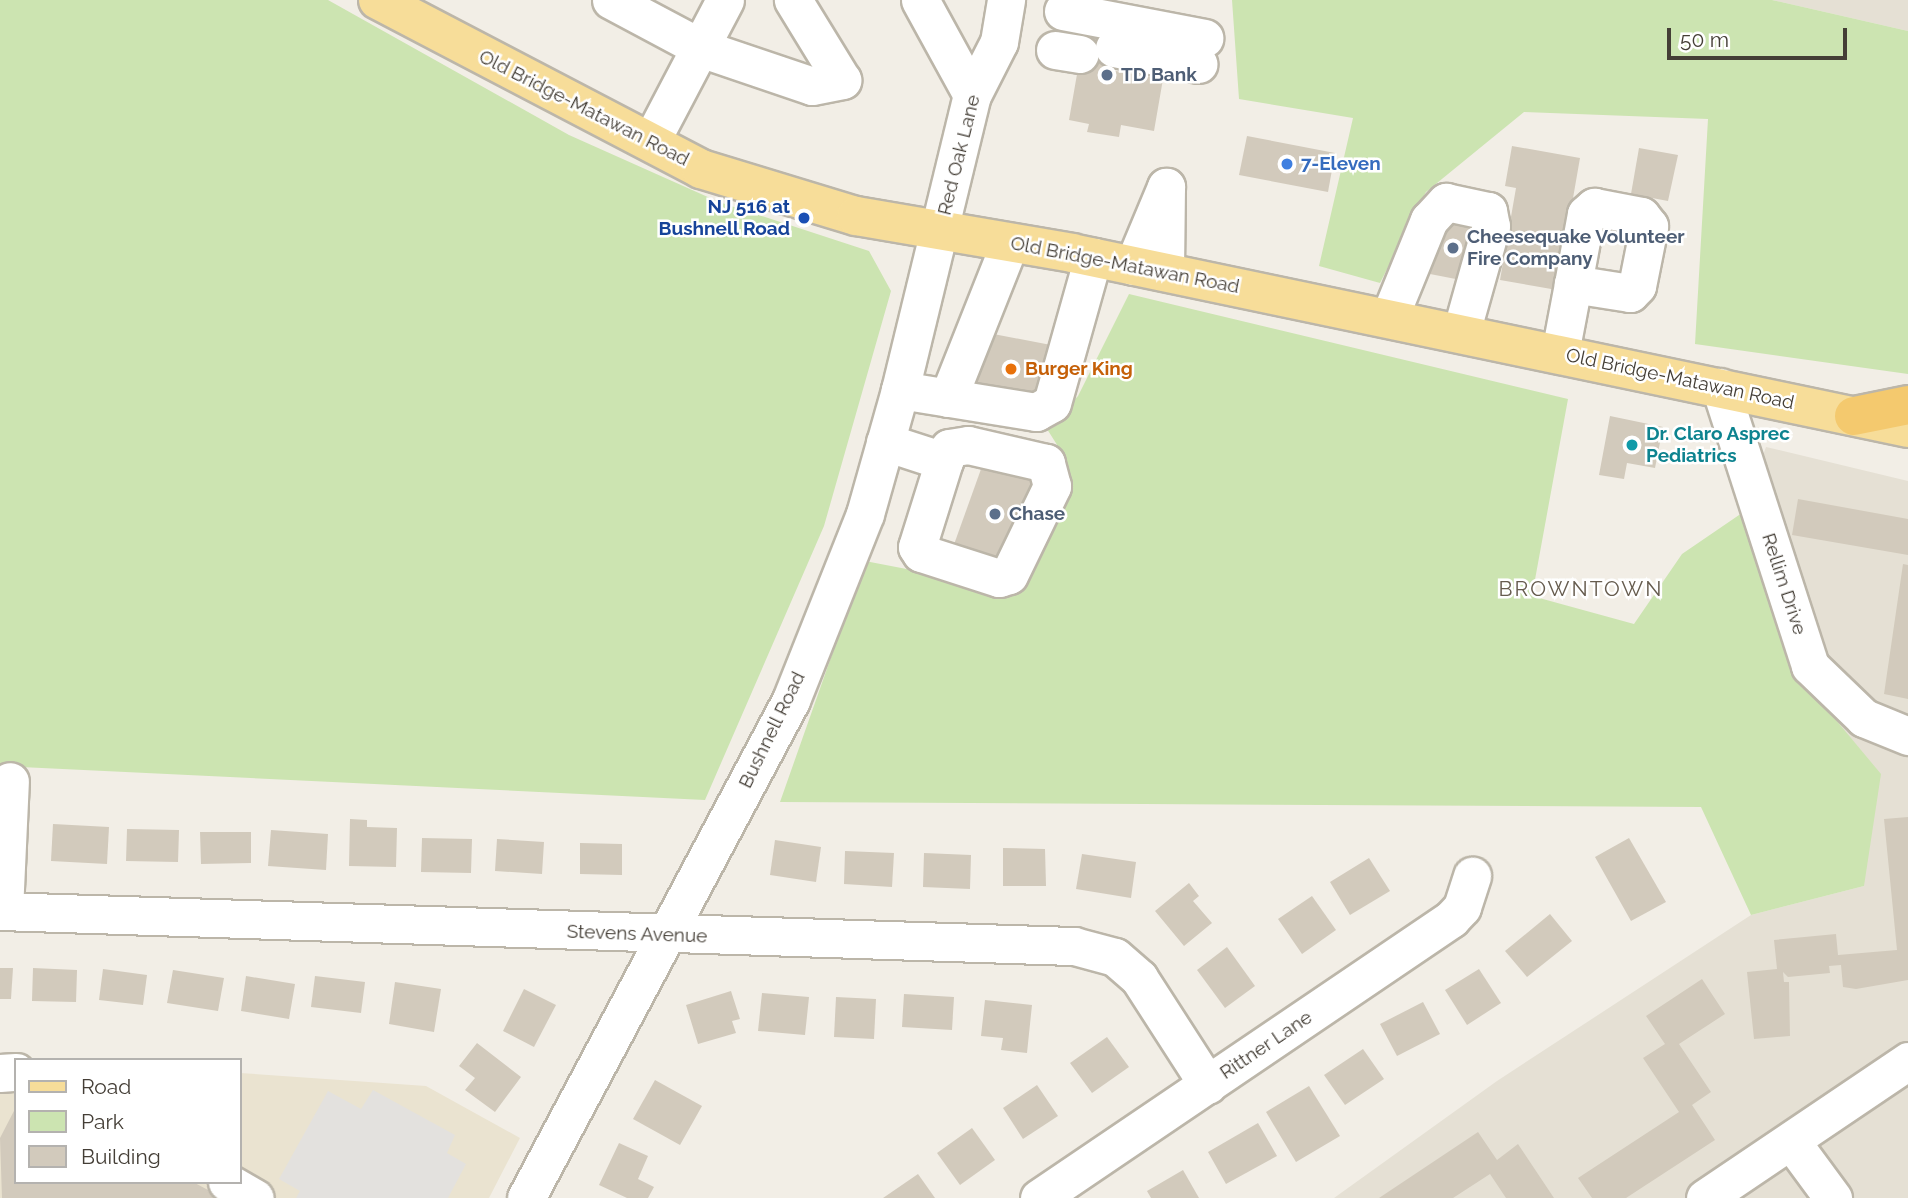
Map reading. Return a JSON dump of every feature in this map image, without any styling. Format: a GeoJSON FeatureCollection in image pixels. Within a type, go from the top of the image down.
{"type":"FeatureCollection","features":[{"type":"Feature","properties":{"kind":"highway"},"geometry":{"type":"LineString","coordinates":[[1854,416],[1908,405]]}},
{"type":"Feature","properties":{"kind":"main road","name":"Old Bridge-Matawan Road"},"geometry":{"type":"LineString","coordinates":[[378,0],[701,169],[856,216],[1093,257],[1908,428]]}},
{"type":"Feature","properties":{"kind":"street"},"geometry":{"type":"LineString","coordinates":[[611,0],[703,49],[812,86],[842,80],[793,0]]}},
{"type":"Feature","properties":{"kind":"street"},"geometry":{"type":"LineString","coordinates":[[651,141],[703,49],[725,0]]}},
{"type":"Feature","properties":{"kind":"street"},"geometry":{"type":"LineString","coordinates":[[920,0],[972,94]]}},
{"type":"Feature","properties":{"kind":"street","name":"Red Oak Lane"},"geometry":{"type":"LineString","coordinates":[[940,231],[972,94],[999,42],[1006,0]]}},
{"type":"Feature","properties":{"kind":"street"},"geometry":{"type":"LineString","coordinates":[[1083,40],[1200,58],[1083,40]]}},
{"type":"Feature","properties":{"kind":"street"},"geometry":{"type":"LineString","coordinates":[[1389,318],[1429,220],[1446,202],[1488,211],[1491,226],[1461,333]]}},
{"type":"Feature","properties":{"kind":"street","name":"Bushnell Road"},"geometry":{"type":"LineString","coordinates":[[526,1198],[662,935],[791,700],[865,513],[900,390],[940,231]]}},
{"type":"Feature","properties":{"kind":"street"},"geometry":{"type":"LineString","coordinates":[[948,398],[1010,242]]}},
{"type":"Feature","properties":{"kind":"street"},"geometry":{"type":"LineString","coordinates":[[900,390],[1036,412],[1052,403],[1093,257]]}},
{"type":"Feature","properties":{"kind":"street"},"geometry":{"type":"LineString","coordinates":[[1560,353],[1573,284]]}},
{"type":"Feature","properties":{"kind":"street","name":"Rellim Drive"},"geometry":{"type":"LineString","coordinates":[[1720,387],[1810,666],[1864,718],[1908,736]]}},
{"type":"Feature","properties":{"kind":"street"},"geometry":{"type":"LineString","coordinates":[[885,442],[944,461]]}},
{"type":"Feature","properties":{"kind":"street"},"geometry":{"type":"LineString","coordinates":[[968,445],[1046,463],[1052,486],[1009,575],[999,578],[921,553],[917,547],[944,461],[949,448],[968,445]]}},
{"type":"Feature","properties":{"kind":"street"},"geometry":{"type":"LineString","coordinates":[[2,911],[10,781]]}},
{"type":"Feature","properties":{"kind":"street","name":"Rittner Lane"},"geometry":{"type":"LineString","coordinates":[[1039,1198],[1451,919],[1462,907],[1472,876]]}},
{"type":"Feature","properties":{"kind":"street","name":"Stevens Avenue"},"geometry":{"type":"LineString","coordinates":[[2,911],[662,935],[1074,946],[1115,957],[1139,978],[1208,1085]]}},
{"type":"Feature","properties":{"kind":"street"},"geometry":{"type":"LineString","coordinates":[[1705,1198],[1908,1061]]}},
{"type":"Feature","properties":{"kind":"street"},"geometry":{"type":"LineString","coordinates":[[1791,1141],[1833,1198]]}},
{"type":"Feature","properties":{"kind":"street"},"geometry":{"type":"LineString","coordinates":[[230,1184],[255,1198]]}},
{"type":"Feature","properties":{"kind":"shaded area"},"geometry":{"type":"Polygon","coordinates":[[[1772,0],[1908,0],[1908,31],[1772,0]]]}},
{"type":"Feature","properties":{"kind":"shaded area"},"geometry":{"type":"Polygon","coordinates":[[[1766,447],[1908,481],[1908,1198],[1334,1198],[1497,1081],[1751,915],[1864,886],[1742,513],[1766,447]]]}},
{"type":"Feature","properties":{"kind":"shaded area"},"geometry":{"type":"Polygon","coordinates":[[[0,1057],[14,1058],[14,1184],[242,1184],[242,1073],[426,1086],[520,1138],[489,1198],[0,1198],[0,1057]]]}},
{"type":"Feature","properties":{"kind":"shaded area"},"geometry":{"type":"Polygon","coordinates":[[[373,1090],[455,1135],[447,1153],[466,1164],[448,1198],[296,1198],[300,1191],[279,1179],[328,1091],[361,1109],[373,1090]]]}},
{"type":"Feature","properties":{"kind":"green space"},"geometry":{"type":"Polygon","coordinates":[[[0,0],[328,0],[569,135],[719,202],[869,251],[891,291],[824,526],[705,800],[0,766],[0,0]]]}},
{"type":"Feature","properties":{"kind":"green space"},"geometry":{"type":"Polygon","coordinates":[[[1232,0],[1772,0],[1908,31],[1908,374],[1695,344],[1708,119],[1524,112],[1426,192],[1380,283],[1319,266],[1353,118],[1239,99],[1232,0]]]}},
{"type":"Feature","properties":{"kind":"green space"},"geometry":{"type":"Polygon","coordinates":[[[1129,294],[1568,399],[1532,596],[1634,624],[1682,554],[1742,513],[1795,671],[1881,774],[1864,886],[1751,915],[1701,807],[780,802],[865,561],[1021,591],[1068,496],[1066,459],[1047,429],[1078,396],[1129,294]]]}},
{"type":"Feature","properties":{"kind":"building","name":"TD Bank"},"geometry":{"type":"Polygon","coordinates":[[[1087,17],[1119,22],[1110,70],[1163,79],[1154,131],[1121,125],[1119,137],[1087,132],[1089,124],[1069,120],[1087,17]]]}},
{"type":"Feature","properties":{"kind":"building","name":"7-Eleven"},"geometry":{"type":"Polygon","coordinates":[[[1247,136],[1335,153],[1328,192],[1239,175],[1247,136]]]}},
{"type":"Feature","properties":{"kind":"building"},"geometry":{"type":"Polygon","coordinates":[[[1512,146],[1580,158],[1557,290],[1500,280],[1516,188],[1505,186],[1512,146]]]}},
{"type":"Feature","properties":{"kind":"building"},"geometry":{"type":"Polygon","coordinates":[[[1639,148],[1678,155],[1668,201],[1631,194],[1639,148]]]}},
{"type":"Feature","properties":{"kind":"building","name":"Cheesequake Volunteer Fire Company"},"geometry":{"type":"Polygon","coordinates":[[[1442,217],[1475,222],[1466,281],[1430,274],[1442,217]]]}},
{"type":"Feature","properties":{"kind":"building","name":"Burger King"},"geometry":{"type":"Polygon","coordinates":[[[983,332],[1051,345],[1039,406],[972,393],[983,332]]]}},
{"type":"Feature","properties":{"kind":"building","name":"Dr. Claro Asprec Pediatrics"},"geometry":{"type":"Polygon","coordinates":[[[1610,416],[1663,427],[1655,468],[1627,463],[1624,479],[1599,475],[1610,416]]]}},
{"type":"Feature","properties":{"kind":"building","name":"Chase"},"geometry":{"type":"Polygon","coordinates":[[[985,458],[1038,478],[1004,570],[952,550],[985,458]]]}},
{"type":"Feature","properties":{"kind":"building"},"geometry":{"type":"Polygon","coordinates":[[[1798,499],[1908,519],[1908,555],[1792,535],[1798,499]]]}},
{"type":"Feature","properties":{"kind":"building"},"geometry":{"type":"Polygon","coordinates":[[[1903,564],[1908,565],[1908,699],[1884,694],[1903,564]]]}},
{"type":"Feature","properties":{"kind":"building"},"geometry":{"type":"Polygon","coordinates":[[[1908,817],[1908,980],[1856,989],[1843,987],[1841,965],[1829,966],[1830,973],[1788,977],[1783,972],[1784,982],[1789,982],[1790,1036],[1754,1039],[1747,972],[1777,969],[1774,940],[1836,934],[1838,955],[1897,950],[1884,819],[1908,817]]]}},
{"type":"Feature","properties":{"kind":"building"},"geometry":{"type":"Polygon","coordinates":[[[350,819],[367,820],[367,827],[397,828],[396,867],[349,866],[350,819]]]}},
{"type":"Feature","properties":{"kind":"building"},"geometry":{"type":"Polygon","coordinates":[[[53,824],[109,827],[107,864],[51,861],[53,824]]]}},
{"type":"Feature","properties":{"kind":"building"},"geometry":{"type":"Polygon","coordinates":[[[127,829],[179,830],[178,862],[126,861],[127,829]]]}},
{"type":"Feature","properties":{"kind":"building"},"geometry":{"type":"Polygon","coordinates":[[[271,830],[328,834],[326,870],[268,866],[271,830]]]}},
{"type":"Feature","properties":{"kind":"building"},"geometry":{"type":"Polygon","coordinates":[[[200,832],[251,832],[251,863],[201,864],[200,832]]]}},
{"type":"Feature","properties":{"kind":"building"},"geometry":{"type":"Polygon","coordinates":[[[422,838],[472,839],[471,873],[421,872],[422,838]]]}},
{"type":"Feature","properties":{"kind":"building"},"geometry":{"type":"Polygon","coordinates":[[[1629,838],[1666,902],[1631,921],[1595,857],[1629,838]]]}},
{"type":"Feature","properties":{"kind":"building"},"geometry":{"type":"Polygon","coordinates":[[[497,839],[544,842],[542,874],[495,871],[497,839]]]}},
{"type":"Feature","properties":{"kind":"building"},"geometry":{"type":"Polygon","coordinates":[[[775,840],[821,847],[816,882],[770,875],[775,840]]]}},
{"type":"Feature","properties":{"kind":"building"},"geometry":{"type":"Polygon","coordinates":[[[580,843],[622,844],[622,875],[580,874],[580,843]]]}},
{"type":"Feature","properties":{"kind":"building"},"geometry":{"type":"Polygon","coordinates":[[[1003,848],[1045,849],[1046,886],[1003,886],[1003,848]]]}},
{"type":"Feature","properties":{"kind":"building"},"geometry":{"type":"Polygon","coordinates":[[[845,851],[894,853],[892,887],[844,884],[845,851]]]}},
{"type":"Feature","properties":{"kind":"building"},"geometry":{"type":"Polygon","coordinates":[[[924,853],[971,855],[970,889],[923,887],[924,853]]]}},
{"type":"Feature","properties":{"kind":"building"},"geometry":{"type":"Polygon","coordinates":[[[1082,854],[1136,862],[1131,898],[1076,889],[1082,854]]]}},
{"type":"Feature","properties":{"kind":"building"},"geometry":{"type":"Polygon","coordinates":[[[1369,858],[1390,891],[1350,915],[1330,882],[1369,858]]]}},
{"type":"Feature","properties":{"kind":"building"},"geometry":{"type":"Polygon","coordinates":[[[1189,883],[1199,896],[1193,901],[1212,923],[1184,946],[1155,911],[1189,883]]]}},
{"type":"Feature","properties":{"kind":"building"},"geometry":{"type":"Polygon","coordinates":[[[1312,896],[1336,930],[1302,954],[1278,919],[1312,896]]]}},
{"type":"Feature","properties":{"kind":"building"},"geometry":{"type":"Polygon","coordinates":[[[1550,914],[1572,941],[1527,977],[1505,951],[1550,914]]]}},
{"type":"Feature","properties":{"kind":"building"},"geometry":{"type":"Polygon","coordinates":[[[1227,947],[1255,986],[1225,1008],[1197,970],[1227,947]]]}},
{"type":"Feature","properties":{"kind":"building"},"geometry":{"type":"Polygon","coordinates":[[[0,968],[13,968],[11,999],[0,999],[0,968]]]}},
{"type":"Feature","properties":{"kind":"building"},"geometry":{"type":"Polygon","coordinates":[[[33,968],[77,970],[76,1002],[32,1001],[33,968]]]}},
{"type":"Feature","properties":{"kind":"building"},"geometry":{"type":"Polygon","coordinates":[[[103,969],[147,975],[143,1005],[99,1000],[103,969]]]}},
{"type":"Feature","properties":{"kind":"building"},"geometry":{"type":"Polygon","coordinates":[[[1479,969],[1501,1003],[1467,1025],[1445,990],[1479,969]]]}},
{"type":"Feature","properties":{"kind":"building"},"geometry":{"type":"Polygon","coordinates":[[[173,970],[224,978],[218,1011],[167,1003],[173,970]]]}},
{"type":"Feature","properties":{"kind":"building"},"geometry":{"type":"Polygon","coordinates":[[[246,976],[295,984],[289,1019],[241,1011],[246,976]]]}},
{"type":"Feature","properties":{"kind":"building"},"geometry":{"type":"Polygon","coordinates":[[[315,976],[365,982],[361,1013],[311,1007],[315,976]]]}},
{"type":"Feature","properties":{"kind":"building"},"geometry":{"type":"Polygon","coordinates":[[[1702,979],[1725,1014],[1679,1044],[1711,1092],[1692,1105],[1715,1140],[1626,1198],[1592,1198],[1578,1178],[1679,1112],[1643,1058],[1665,1044],[1646,1016],[1702,979]]]}},
{"type":"Feature","properties":{"kind":"building"},"geometry":{"type":"Polygon","coordinates":[[[395,982],[441,989],[434,1032],[389,1024],[395,982]]]}},
{"type":"Feature","properties":{"kind":"building"},"geometry":{"type":"Polygon","coordinates":[[[524,989],[556,1005],[534,1047],[503,1031],[524,989]]]}},
{"type":"Feature","properties":{"kind":"building"},"geometry":{"type":"Polygon","coordinates":[[[731,991],[740,1019],[732,1021],[736,1033],[698,1044],[686,1005],[731,991]]]}},
{"type":"Feature","properties":{"kind":"building"},"geometry":{"type":"Polygon","coordinates":[[[762,993],[809,997],[805,1035],[758,1031],[762,993]]]}},
{"type":"Feature","properties":{"kind":"building"},"geometry":{"type":"Polygon","coordinates":[[[904,994],[954,997],[952,1030],[902,1027],[904,994]]]}},
{"type":"Feature","properties":{"kind":"building"},"geometry":{"type":"Polygon","coordinates":[[[836,997],[876,999],[874,1039],[834,1037],[836,997]]]}},
{"type":"Feature","properties":{"kind":"building"},"geometry":{"type":"Polygon","coordinates":[[[985,1000],[1032,1005],[1027,1053],[1001,1050],[1003,1038],[981,1036],[985,1000]]]}},
{"type":"Feature","properties":{"kind":"building"},"geometry":{"type":"Polygon","coordinates":[[[1423,1002],[1440,1034],[1397,1056],[1380,1024],[1423,1002]]]}},
{"type":"Feature","properties":{"kind":"building"},"geometry":{"type":"Polygon","coordinates":[[[1107,1037],[1129,1067],[1092,1093],[1070,1063],[1107,1037]]]}},
{"type":"Feature","properties":{"kind":"building"},"geometry":{"type":"Polygon","coordinates":[[[477,1043],[521,1077],[495,1112],[465,1090],[475,1078],[459,1066],[477,1043]]]}},
{"type":"Feature","properties":{"kind":"building"},"geometry":{"type":"Polygon","coordinates":[[[1363,1049],[1384,1079],[1345,1105],[1324,1075],[1363,1049]]]}},
{"type":"Feature","properties":{"kind":"building"},"geometry":{"type":"Polygon","coordinates":[[[655,1080],[702,1106],[680,1145],[633,1119],[655,1080]]]}},
{"type":"Feature","properties":{"kind":"building"},"geometry":{"type":"Polygon","coordinates":[[[1037,1085],[1058,1116],[1023,1139],[1003,1108],[1037,1085]]]}},
{"type":"Feature","properties":{"kind":"building"},"geometry":{"type":"Polygon","coordinates":[[[1309,1086],[1340,1136],[1296,1162],[1266,1112],[1309,1086]]]}},
{"type":"Feature","properties":{"kind":"building"},"geometry":{"type":"Polygon","coordinates":[[[14,1111],[14,1184],[197,1184],[223,1198],[2,1198],[0,1138],[14,1111]]]}},
{"type":"Feature","properties":{"kind":"building"},"geometry":{"type":"Polygon","coordinates":[[[1258,1123],[1277,1156],[1226,1184],[1208,1152],[1258,1123]]]}},
{"type":"Feature","properties":{"kind":"building"},"geometry":{"type":"Polygon","coordinates":[[[972,1128],[995,1160],[960,1185],[937,1153],[972,1128]]]}},
{"type":"Feature","properties":{"kind":"building"},"geometry":{"type":"Polygon","coordinates":[[[1478,1132],[1497,1160],[1518,1144],[1554,1198],[1506,1198],[1490,1174],[1453,1198],[1379,1198],[1478,1132]]]}},
{"type":"Feature","properties":{"kind":"building"},"geometry":{"type":"Polygon","coordinates":[[[619,1143],[648,1156],[638,1179],[654,1187],[648,1198],[627,1198],[599,1185],[619,1143]]]}},
{"type":"Feature","properties":{"kind":"building"},"geometry":{"type":"Polygon","coordinates":[[[1183,1170],[1199,1198],[1151,1198],[1147,1191],[1183,1170]]]}},
{"type":"Feature","properties":{"kind":"building"},"geometry":{"type":"Polygon","coordinates":[[[918,1174],[935,1198],[883,1198],[918,1174]]]}},
{"type":"Feature","properties":{"kind":"place","name":"TD Bank"},"geometry":{"type":"Point","coordinates":[1107,75]}},
{"type":"Feature","properties":{"kind":"place","name":"7-Eleven"},"geometry":{"type":"Point","coordinates":[1287,164]}},
{"type":"Feature","properties":{"kind":"place","name":"NJ 516 at Bushnell Road"},"geometry":{"type":"Point","coordinates":[804,218]}},
{"type":"Feature","properties":{"kind":"place","name":"Cheesequake Volunteer Fire Company"},"geometry":{"type":"Point","coordinates":[1453,248]}},
{"type":"Feature","properties":{"kind":"place","name":"Burger King"},"geometry":{"type":"Point","coordinates":[1011,369]}},
{"type":"Feature","properties":{"kind":"place","name":"Dr. Claro Asprec Pediatrics"},"geometry":{"type":"Point","coordinates":[1632,445]}},
{"type":"Feature","properties":{"kind":"place","name":"Chase"},"geometry":{"type":"Point","coordinates":[995,514]}},
{"type":"Feature","properties":{"kind":"district","name":"BROWNTOWN"},"geometry":{"type":"Point","coordinates":[1581,589]}}]}
